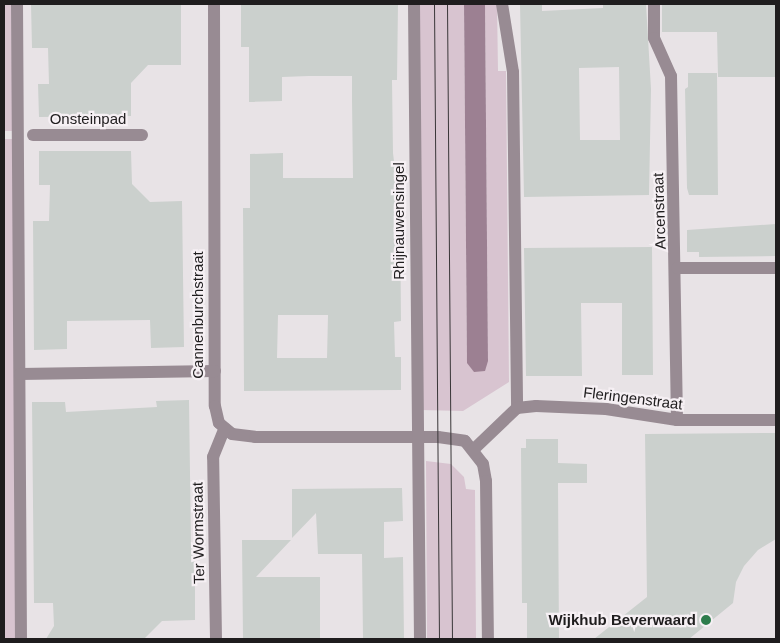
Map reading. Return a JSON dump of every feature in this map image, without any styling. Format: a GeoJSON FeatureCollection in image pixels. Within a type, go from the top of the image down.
{"type":"FeatureCollection","features":[{"type":"Feature","properties":{"kind":"street"},"geometry":{"type":"LineString","coordinates":[[17,4],[21,639]]}},
{"type":"Feature","properties":{"kind":"street","name":"Cannenburchstraat"},"geometry":{"type":"LineString","coordinates":[[214,4],[214,406],[219,423],[225,428]]}},
{"type":"Feature","properties":{"kind":"street","name":"Rhijnauwensingel"},"geometry":{"type":"LineString","coordinates":[[414,4],[420,639]]}},
{"type":"Feature","properties":{"kind":"street"},"geometry":{"type":"LineString","coordinates":[[473,450],[517,408],[513,72],[502,4]]}},
{"type":"Feature","properties":{"kind":"street","name":"Arcenstraat"},"geometry":{"type":"LineString","coordinates":[[654,4],[654,38],[671,76],[676,268],[677,420]]}},
{"type":"Feature","properties":{"kind":"street","name":"Onsteinpad"},"geometry":{"type":"LineString","coordinates":[[33,135],[142,134]]}},
{"type":"Feature","properties":{"kind":"street"},"geometry":{"type":"LineString","coordinates":[[676,268],[776,268]]}},
{"type":"Feature","properties":{"kind":"street"},"geometry":{"type":"LineString","coordinates":[[20,374],[215,371]]}},
{"type":"Feature","properties":{"kind":"street","name":"Fleringenstraat"},"geometry":{"type":"LineString","coordinates":[[517,408],[536,406],[606,408],[677,420],[776,420]]}},
{"type":"Feature","properties":{"kind":"street"},"geometry":{"type":"LineString","coordinates":[[225,428],[232,434],[255,438],[417,437],[465,441],[483,464],[486,481],[488,639]]}},
{"type":"Feature","properties":{"kind":"street","name":"Ter Wormstraat"},"geometry":{"type":"LineString","coordinates":[[216,639],[213,457],[225,428]]}},
{"type":"Feature","properties":{"kind":"shaded area"},"geometry":{"type":"Polygon","coordinates":[[[4,4],[11,4],[13,131],[4,131],[4,4]]]}},
{"type":"Feature","properties":{"kind":"shaded area"},"geometry":{"type":"Polygon","coordinates":[[[418,4],[464,4],[467,363],[488,361],[485,4],[497,4],[498,71],[506,71],[509,382],[463,411],[421,410],[418,4]]]}},
{"type":"Feature","properties":{"kind":"shaded area"},"geometry":{"type":"Polygon","coordinates":[[[464,4],[485,4],[488,361],[485,371],[474,372],[467,363],[464,4]]]}},
{"type":"Feature","properties":{"kind":"shaded area"},"geometry":{"type":"Polygon","coordinates":[[[4,139],[13,139],[16,639],[4,639],[4,139]]]}},
{"type":"Feature","properties":{"kind":"shaded area"},"geometry":{"type":"Polygon","coordinates":[[[426,461],[451,464],[464,477],[466,489],[475,490],[476,639],[427,639],[426,461]]]}},
{"type":"Feature","properties":{"kind":"building"},"geometry":{"type":"Polygon","coordinates":[[[31,4],[181,4],[181,65],[148,65],[131,83],[131,116],[39,117],[38,84],[49,84],[48,48],[32,48],[31,4]]]}},
{"type":"Feature","properties":{"kind":"building"},"geometry":{"type":"Polygon","coordinates":[[[241,4],[398,4],[397,80],[392,80],[393,153],[400,211],[401,321],[394,322],[395,357],[401,357],[401,390],[244,391],[243,208],[250,208],[250,154],[283,153],[283,178],[353,178],[352,76],[282,77],[282,101],[249,102],[249,47],[241,47],[241,4]],[[278,315],[277,358],[327,358],[328,315],[278,315]]]}},
{"type":"Feature","properties":{"kind":"building"},"geometry":{"type":"Polygon","coordinates":[[[520,4],[542,4],[542,11],[603,8],[603,4],[646,4],[651,89],[649,195],[524,197],[520,4]],[[619,67],[579,68],[580,140],[620,140],[619,67]]]}},
{"type":"Feature","properties":{"kind":"building"},"geometry":{"type":"Polygon","coordinates":[[[662,4],[776,4],[776,77],[718,77],[717,32],[662,32],[662,4]]]}},
{"type":"Feature","properties":{"kind":"building"},"geometry":{"type":"Polygon","coordinates":[[[688,73],[717,73],[718,195],[689,195],[687,188],[685,89],[688,87],[688,73]]]}},
{"type":"Feature","properties":{"kind":"building"},"geometry":{"type":"Polygon","coordinates":[[[39,151],[131,151],[132,184],[150,202],[182,201],[184,347],[151,348],[150,320],[67,321],[67,349],[34,350],[33,221],[49,221],[50,185],[39,185],[39,151]]]}},
{"type":"Feature","properties":{"kind":"building"},"geometry":{"type":"Polygon","coordinates":[[[776,224],[776,256],[699,257],[699,252],[687,252],[687,230],[776,224]]]}},
{"type":"Feature","properties":{"kind":"building"},"geometry":{"type":"Polygon","coordinates":[[[652,247],[653,375],[622,375],[622,303],[581,303],[582,376],[526,376],[524,248],[652,247]]]}},
{"type":"Feature","properties":{"kind":"building"},"geometry":{"type":"Polygon","coordinates":[[[189,400],[191,546],[195,546],[195,620],[162,621],[144,639],[46,639],[54,626],[53,603],[34,603],[32,402],[65,402],[66,412],[157,407],[156,401],[189,400]]]}},
{"type":"Feature","properties":{"kind":"building"},"geometry":{"type":"Polygon","coordinates":[[[776,433],[776,539],[758,550],[744,566],[736,582],[733,603],[689,639],[594,639],[647,597],[645,434],[776,433]]]}},
{"type":"Feature","properties":{"kind":"building"},"geometry":{"type":"Polygon","coordinates":[[[526,439],[558,439],[558,463],[587,464],[587,483],[558,483],[559,639],[527,639],[527,603],[522,603],[521,448],[526,448],[526,439]]]}},
{"type":"Feature","properties":{"kind":"building"},"geometry":{"type":"Polygon","coordinates":[[[402,488],[403,521],[384,522],[384,558],[403,557],[404,639],[363,639],[362,554],[318,554],[316,513],[292,538],[292,489],[402,488]]]}},
{"type":"Feature","properties":{"kind":"building"},"geometry":{"type":"Polygon","coordinates":[[[242,540],[291,540],[256,577],[320,577],[320,639],[243,639],[242,540]]]}},
{"type":"Feature","properties":{"kind":"tram line"},"geometry":{"type":"LineString","coordinates":[[434,4],[439,639]]}},
{"type":"Feature","properties":{"kind":"tram line"},"geometry":{"type":"LineString","coordinates":[[447,4],[452,639]]}},
{"type":"Feature","properties":{"kind":"place","name":"Wijkhub Beverwaard"},"geometry":{"type":"Point","coordinates":[706,620]}}]}
